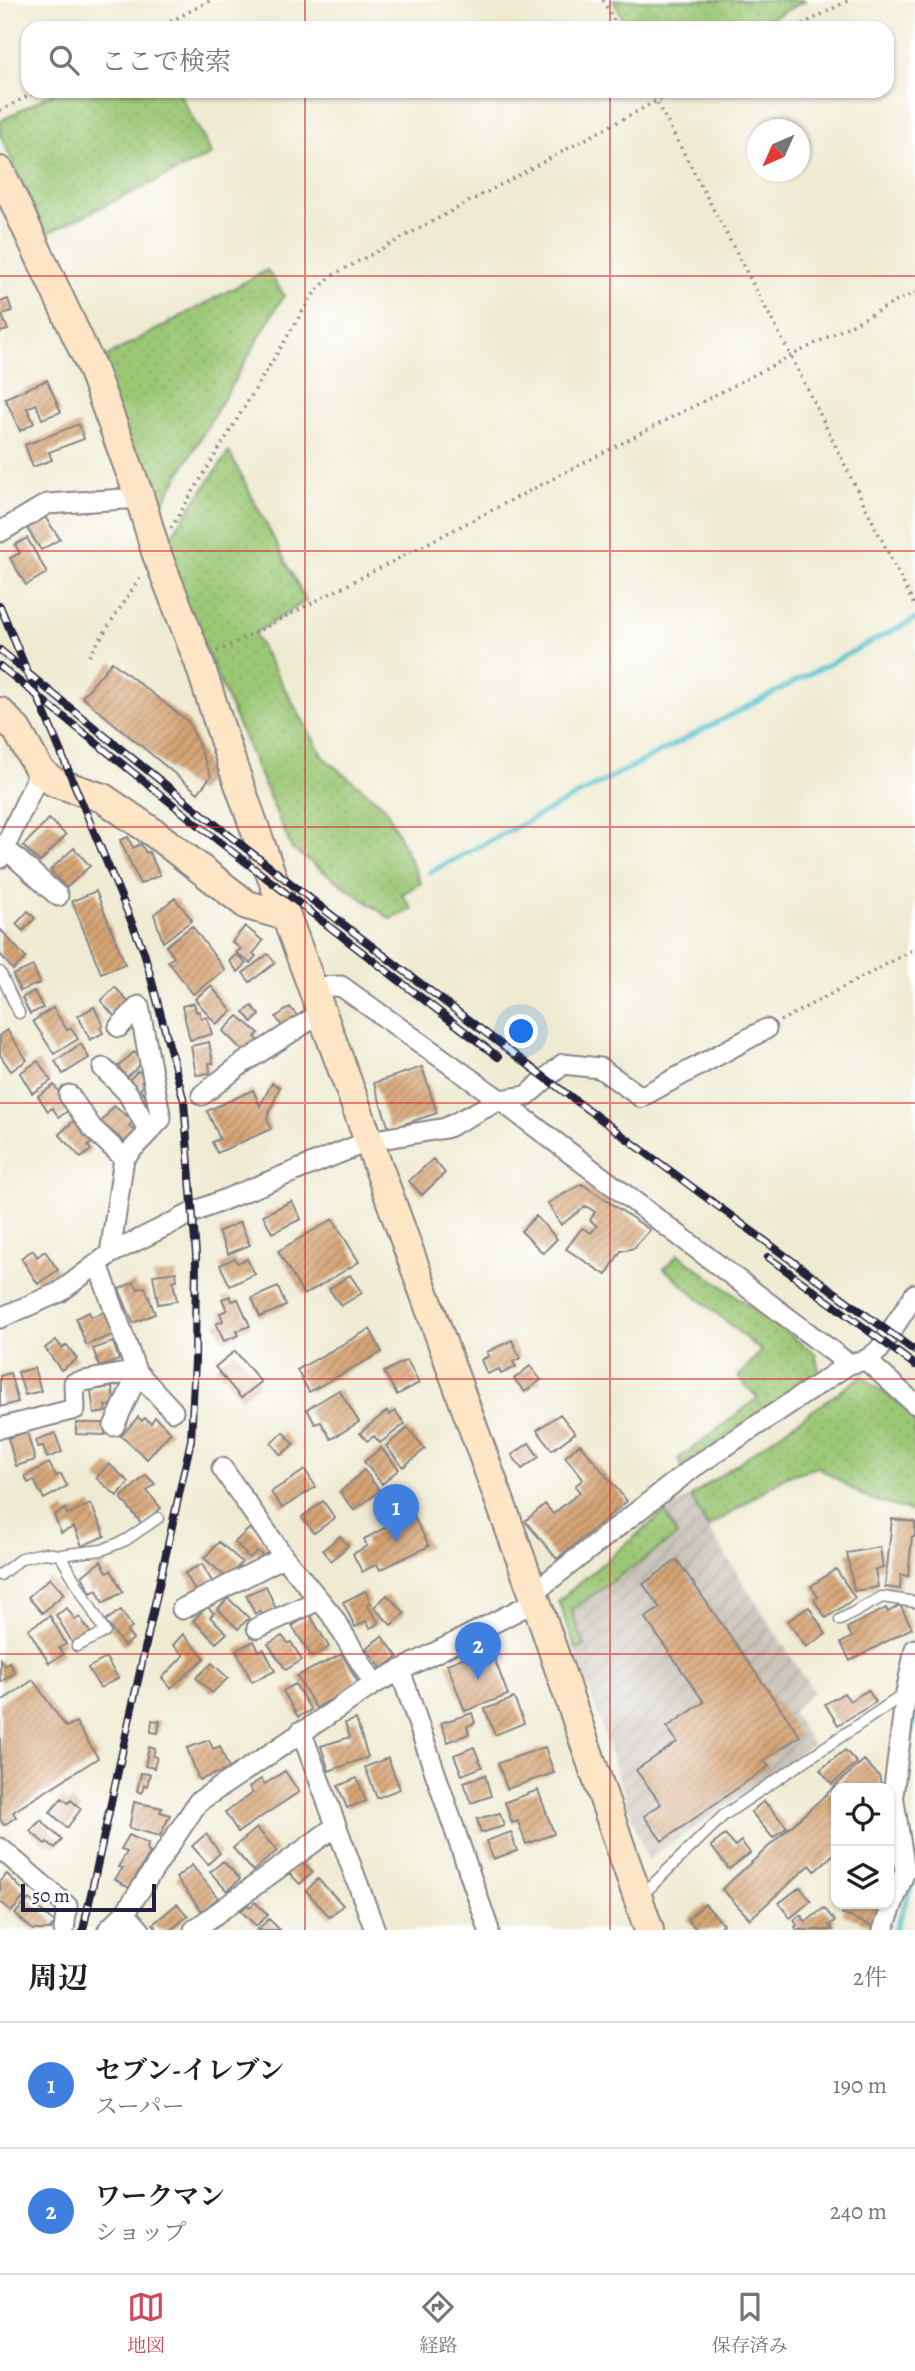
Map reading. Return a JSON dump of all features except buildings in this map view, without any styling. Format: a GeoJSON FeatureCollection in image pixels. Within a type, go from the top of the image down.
{"type":"FeatureCollection","features":[{"type":"Feature","properties":{"kind":"street"},"geometry":{"type":"LineString","coordinates":[[0,172],[91,366],[156,552],[199,662],[286,916],[534,1597],[649,1930]]}},
{"type":"Feature","properties":{"kind":"street"},"geometry":{"type":"LineString","coordinates":[[0,532],[47,504],[139,498]]}},
{"type":"Feature","properties":{"kind":"street"},"geometry":{"type":"LineString","coordinates":[[0,712],[17,730],[40,771],[54,782],[103,798],[154,833],[247,905],[286,916]]}},
{"type":"Feature","properties":{"kind":"street"},"geometry":{"type":"LineString","coordinates":[[40,771],[2,853],[58,896]]}},
{"type":"Feature","properties":{"kind":"street"},"geometry":{"type":"LineString","coordinates":[[202,1095],[317,1000],[341,986],[915,1404]]}},
{"type":"Feature","properties":{"kind":"street"},"geometry":{"type":"LineString","coordinates":[[119,1027],[139,1006],[161,1119],[124,1158],[104,1259],[137,1371],[173,1411]]}},
{"type":"Feature","properties":{"kind":"street"},"geometry":{"type":"LineString","coordinates":[[0,1318],[61,1292],[104,1259],[194,1212],[369,1141],[446,1128],[500,1100],[526,1096],[563,1064],[600,1068],[641,1097],[766,1029]]}},
{"type":"Feature","properties":{"kind":"street"},"geometry":{"type":"LineString","coordinates":[[103,1068],[127,1092],[149,1131]]}},
{"type":"Feature","properties":{"kind":"street"},"geometry":{"type":"LineString","coordinates":[[69,1094],[92,1128],[124,1158]]}},
{"type":"Feature","properties":{"kind":"street"},"geometry":{"type":"LineString","coordinates":[[108,1930],[125,1913],[198,1802],[374,1684],[534,1597],[694,1467],[879,1350],[915,1294]]}},
{"type":"Feature","properties":{"kind":"street"},"geometry":{"type":"LineString","coordinates":[[114,1426],[137,1371]]}},
{"type":"Feature","properties":{"kind":"street"},"geometry":{"type":"LineString","coordinates":[[0,1429],[75,1409],[74,1383],[137,1371]]}},
{"type":"Feature","properties":{"kind":"street"},"geometry":{"type":"LineString","coordinates":[[222,1468],[284,1557],[331,1614],[374,1684]]}},
{"type":"Feature","properties":{"kind":"street"},"geometry":{"type":"LineString","coordinates":[[182,1609],[284,1557]]}},
{"type":"Feature","properties":{"kind":"street"},"geometry":{"type":"LineString","coordinates":[[257,1628],[318,1600]]}},
{"type":"Feature","properties":{"kind":"street"},"geometry":{"type":"LineString","coordinates":[[883,1930],[905,1871],[893,1795],[906,1693],[915,1649]]}},
{"type":"Feature","properties":{"kind":"street"},"geometry":{"type":"LineString","coordinates":[[401,1670],[489,1930]]}},
{"type":"Feature","properties":{"kind":"street"},"geometry":{"type":"LineString","coordinates":[[301,1731],[375,1930]]}},
{"type":"Feature","properties":{"kind":"street"},"geometry":{"type":"LineString","coordinates":[[194,1930],[336,1826]]}},
{"type":"Feature","properties":{"kind":"street"},"geometry":{"type":"LineString","coordinates":[[0,1848],[68,1906],[64,1930]]}},
{"type":"Feature","properties":{"kind":"street"},"geometry":{"type":"LineString","coordinates":[[125,1913],[139,1930]]}},
{"type":"Feature","properties":{"kind":"lane"},"geometry":{"type":"LineString","coordinates":[[0,972],[19,1013]]}},
{"type":"Feature","properties":{"kind":"lane"},"geometry":{"type":"LineString","coordinates":[[0,1575],[22,1558],[44,1553],[60,1555],[102,1550],[126,1539],[158,1518]]}},
{"type":"Feature","properties":{"kind":"lane"},"geometry":{"type":"LineString","coordinates":[[60,1555],[105,1632],[77,1646]]}},
{"type":"Feature","properties":{"kind":"lane"},"geometry":{"type":"LineString","coordinates":[[840,1620],[881,1597],[915,1602]]}},
{"type":"Feature","properties":{"kind":"lane"},"geometry":{"type":"LineString","coordinates":[[638,1899],[724,1815],[906,1693]]}},
{"type":"Feature","properties":{"kind":"path"},"geometry":{"type":"LineString","coordinates":[[171,21],[211,0]]}},
{"type":"Feature","properties":{"kind":"path"},"geometry":{"type":"LineString","coordinates":[[603,0],[614,21]]}},
{"type":"Feature","properties":{"kind":"path"},"geometry":{"type":"LineString","coordinates":[[809,21],[849,0]]}},
{"type":"Feature","properties":{"kind":"path"},"geometry":{"type":"LineString","coordinates":[[0,110],[23,98]]}},
{"type":"Feature","properties":{"kind":"path"},"geometry":{"type":"LineString","coordinates":[[654,98],[791,356],[915,607]]}},
{"type":"Feature","properties":{"kind":"path"},"geometry":{"type":"LineString","coordinates":[[89,656],[156,552],[312,296],[331,275],[661,98]]}},
{"type":"Feature","properties":{"kind":"path"},"geometry":{"type":"LineString","coordinates":[[199,662],[915,292]]}},
{"type":"Feature","properties":{"kind":"path"},"geometry":{"type":"LineString","coordinates":[[766,1029],[915,949]]}},
{"type":"Feature","properties":{"kind":"shaded area"},"geometry":{"type":"Polygon","coordinates":[[[691,1496],[708,1528],[813,1691],[792,1712],[812,1744],[647,1861],[558,1601],[665,1511],[691,1496]]]}},
{"type":"Feature","properties":{"kind":"green space"},"geometry":{"type":"Polygon","coordinates":[[[613,0],[805,1],[766,21],[624,21],[613,0]]]}},
{"type":"Feature","properties":{"kind":"green space"},"geometry":{"type":"Polygon","coordinates":[[[43,98],[182,98],[212,154],[46,234],[0,134],[0,121],[43,98]]]}},
{"type":"Feature","properties":{"kind":"green space"},"geometry":{"type":"Polygon","coordinates":[[[267,270],[284,295],[158,511],[98,361],[267,270]]]}},
{"type":"Feature","properties":{"kind":"green space"},"geometry":{"type":"Polygon","coordinates":[[[229,452],[306,601],[254,634],[324,758],[385,807],[421,883],[402,894],[412,909],[391,919],[292,849],[162,549],[229,452]]]}},
{"type":"Feature","properties":{"kind":"green space"},"geometry":{"type":"Polygon","coordinates":[[[678,1254],[815,1353],[820,1374],[682,1467],[678,1459],[758,1398],[738,1377],[761,1351],[664,1269],[678,1254]]]}},
{"type":"Feature","properties":{"kind":"green space"},"geometry":{"type":"Polygon","coordinates":[[[862,1376],[915,1416],[915,1513],[865,1497],[818,1467],[786,1476],[708,1528],[691,1496],[862,1376]]]}},
{"type":"Feature","properties":{"kind":"green space"},"geometry":{"type":"Polygon","coordinates":[[[665,1511],[677,1536],[571,1610],[585,1646],[576,1649],[558,1601],[665,1511]]]}},
{"type":"Feature","properties":{"kind":"waterway"},"geometry":{"type":"LineString","coordinates":[[430,872],[915,619]]}},
{"type":"Feature","properties":{"kind":"waterway"},"geometry":{"type":"LineString","coordinates":[[909,1743],[915,1715]]}},
{"type":"Feature","properties":{"kind":"waterway"},"geometry":{"type":"LineString","coordinates":[[895,1930],[913,1884],[912,1874]]}},
{"type":"Feature","properties":{"kind":"railway"},"geometry":{"type":"LineString","coordinates":[[0,606],[144,952],[184,1101],[196,1255],[191,1440],[83,1930]]}},
{"type":"Feature","properties":{"kind":"railway"},"geometry":{"type":"LineString","coordinates":[[0,650],[224,831],[452,1008],[915,1351]]}},
{"type":"Feature","properties":{"kind":"railway"},"geometry":{"type":"LineString","coordinates":[[0,666],[221,843],[498,1057]]}},
{"type":"Feature","properties":{"kind":"railway"},"geometry":{"type":"LineString","coordinates":[[768,1257],[915,1365]]}},
{"type":"Feature","properties":{"kind":"place","name":"セブン-イレブン"},"geometry":{"type":"Point","coordinates":[396,1542]}},
{"type":"Feature","properties":{"kind":"place","name":"ワークマン"},"geometry":{"type":"Point","coordinates":[478,1680]}}]}
